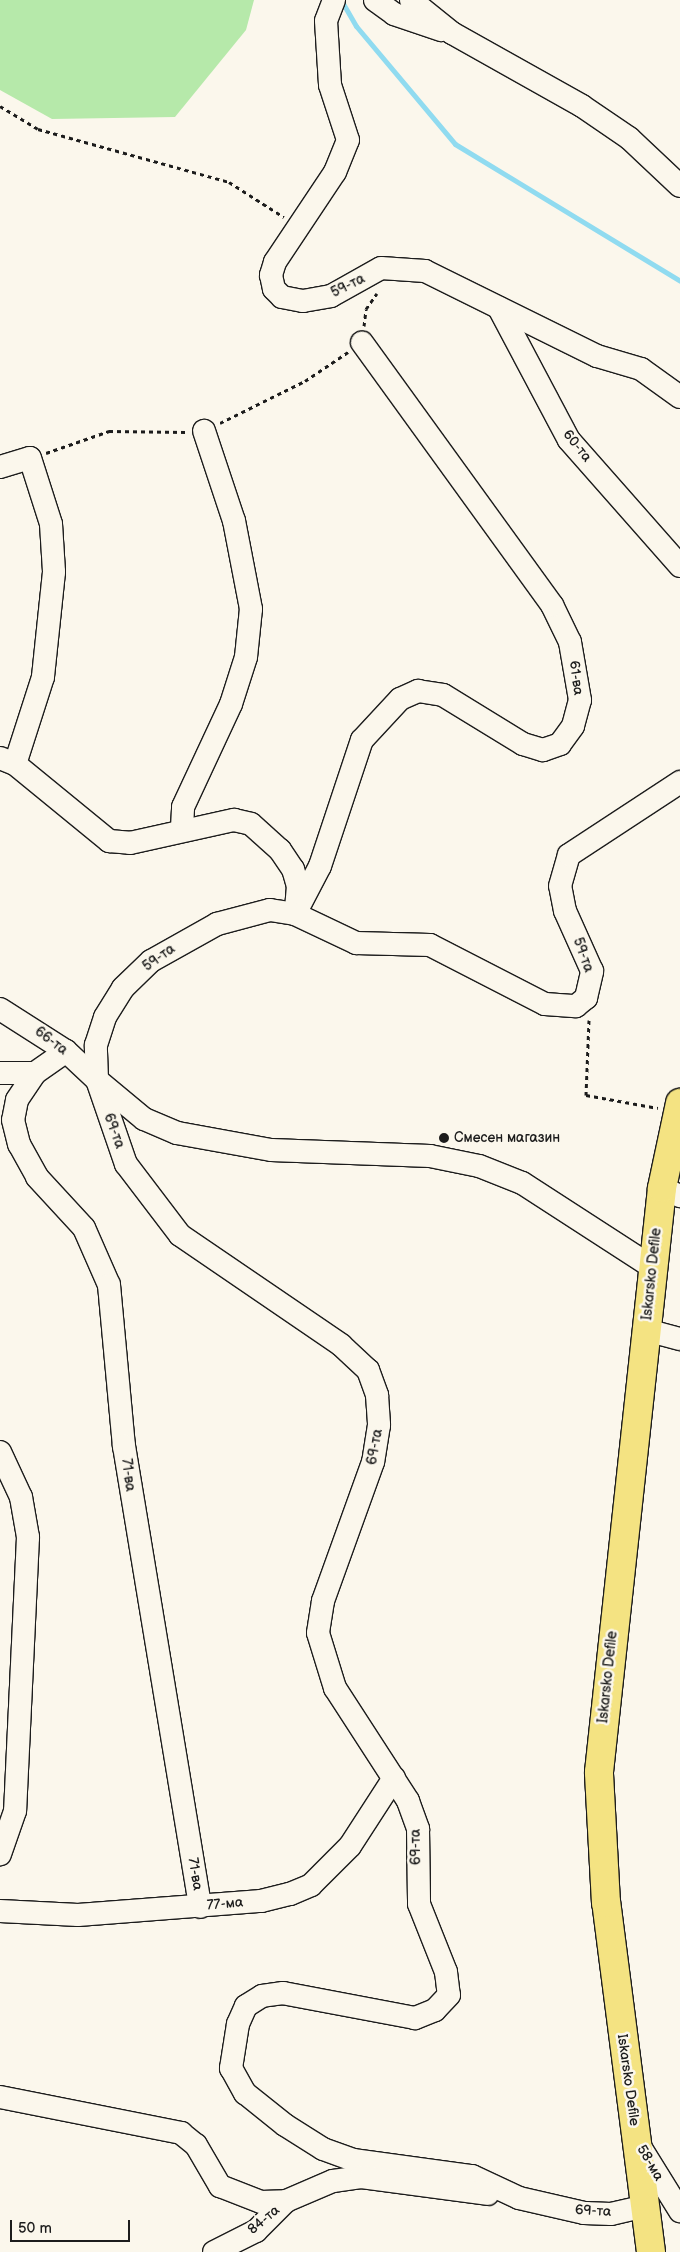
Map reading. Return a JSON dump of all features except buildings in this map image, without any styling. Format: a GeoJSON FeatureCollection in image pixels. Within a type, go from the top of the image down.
{"type":"FeatureCollection","features":[{"type":"Feature","properties":{"kind":"main road","name":"Iskarsko Defile"},"geometry":{"type":"LineString","coordinates":[[651,2252],[606,1903],[599,1772],[652,1267],[671,1192],[679,1107]]}},
{"type":"Feature","properties":{"kind":"street","name":"59-та"},"geometry":{"type":"LineString","coordinates":[[334,0],[326,21],[330,85],[348,140],[335,172],[271,275],[274,289],[282,297],[303,301],[331,296],[381,268],[400,267],[452,281],[499,308],[597,356],[641,369],[680,397]]}},
{"type":"Feature","properties":{"kind":"street"},"geometry":{"type":"LineString","coordinates":[[375,0],[419,24],[452,33]]}},
{"type":"Feature","properties":{"kind":"street"},"geometry":{"type":"LineString","coordinates":[[412,0],[452,33],[582,106],[629,138],[680,186]]}},
{"type":"Feature","properties":{"kind":"street","name":"60-та"},"geometry":{"type":"LineString","coordinates":[[499,308],[569,440],[680,566]]}},
{"type":"Feature","properties":{"kind":"street","name":"61-ва"},"geometry":{"type":"LineString","coordinates":[[295,914],[320,866],[362,740],[400,699],[418,691],[443,695],[523,744],[543,750],[560,744],[573,726],[580,700],[570,642],[552,605],[463,476],[362,343]]}},
{"type":"Feature","properties":{"kind":"street"},"geometry":{"type":"LineString","coordinates":[[182,828],[183,807],[240,676],[251,609],[234,521],[204,431]]}},
{"type":"Feature","properties":{"kind":"street"},"geometry":{"type":"LineString","coordinates":[[0,467],[30,458],[51,524],[52,619],[43,677],[8,761],[109,841],[130,843],[182,828],[234,820],[265,834],[292,869],[298,886],[295,914]]}},
{"type":"Feature","properties":{"kind":"street","name":"59-та"},"geometry":{"type":"LineString","coordinates":[[97,1080],[96,1045],[105,1017],[123,988],[152,961],[217,924],[248,913],[295,914],[356,943],[430,945],[545,1004],[576,1006],[587,994],[592,971],[565,911],[560,886],[563,869],[580,844],[680,782]]}},
{"type":"Feature","properties":{"kind":"street","name":"66-та"},"geometry":{"type":"LineString","coordinates":[[0,1009],[66,1051],[97,1080]]}},
{"type":"Feature","properties":{"kind":"street"},"geometry":{"type":"LineString","coordinates":[[0,1073],[35,1073],[66,1051]]}},
{"type":"Feature","properties":{"kind":"street","name":"71-ва"},"geometry":{"type":"LineString","coordinates":[[35,1073],[17,1100],[13,1120],[19,1144],[37,1177],[84,1228],[109,1285],[125,1455],[200,1907]]}},
{"type":"Feature","properties":{"kind":"street"},"geometry":{"type":"LineString","coordinates":[[97,1080],[144,1119],[177,1133],[271,1150],[430,1156],[479,1166],[522,1183],[652,1267]]}},
{"type":"Feature","properties":{"kind":"street","name":"69-та"},"geometry":{"type":"LineString","coordinates":[[97,1080],[126,1164],[180,1235],[341,1345],[368,1370],[377,1395],[379,1426],[373,1462],[323,1601],[318,1633],[336,1688],[394,1778],[418,1829],[419,1904],[446,1972],[449,1995],[435,2010],[416,2018],[283,1993],[262,1996],[246,2006],[238,2024],[231,2068],[245,2093],[323,2149],[353,2160],[472,2176],[519,2198],[584,2213],[647,2214]]}},
{"type":"Feature","properties":{"kind":"street"},"geometry":{"type":"LineString","coordinates":[[646,1330],[680,1339]]}},
{"type":"Feature","properties":{"kind":"street"},"geometry":{"type":"LineString","coordinates":[[0,1452],[21,1497],[28,1537],[15,1811],[0,1854]]}},
{"type":"Feature","properties":{"kind":"street","name":"77-ма"},"geometry":{"type":"LineString","coordinates":[[0,1911],[78,1915],[200,1907],[261,1901],[310,1885],[369,1822],[394,1778]]}},
{"type":"Feature","properties":{"kind":"street"},"geometry":{"type":"LineString","coordinates":[[0,2097],[181,2133],[196,2145],[220,2186],[261,2202],[286,2202],[333,2181],[361,2177],[519,2198]]}},
{"type":"Feature","properties":{"kind":"street","name":"58-ма"},"geometry":{"type":"LineString","coordinates":[[636,2140],[680,2211]]}},
{"type":"Feature","properties":{"kind":"street","name":"84-та"},"geometry":{"type":"LineString","coordinates":[[214,2252],[256,2231],[286,2202]]}},
{"type":"Feature","properties":{"kind":"path"},"geometry":{"type":"LineString","coordinates":[[0,106],[38,129],[229,182],[301,228]]}},
{"type":"Feature","properties":{"kind":"path"},"geometry":{"type":"LineString","coordinates":[[362,343],[366,309],[400,267]]}},
{"type":"Feature","properties":{"kind":"path"},"geometry":{"type":"LineString","coordinates":[[587,994],[586,1095],[679,1107]]}},
{"type":"Feature","properties":{"kind":"green space"},"geometry":{"type":"Polygon","coordinates":[[[0,0],[254,0],[246,30],[175,117],[52,119],[0,90],[0,0]]]}},
{"type":"Feature","properties":{"kind":"waterway"},"geometry":{"type":"LineString","coordinates":[[341,0],[356,26],[455,144],[680,281]]}},
{"type":"Feature","properties":{"kind":"place","name":"Смесен магазин"},"geometry":{"type":"Point","coordinates":[444,1138]}}]}
